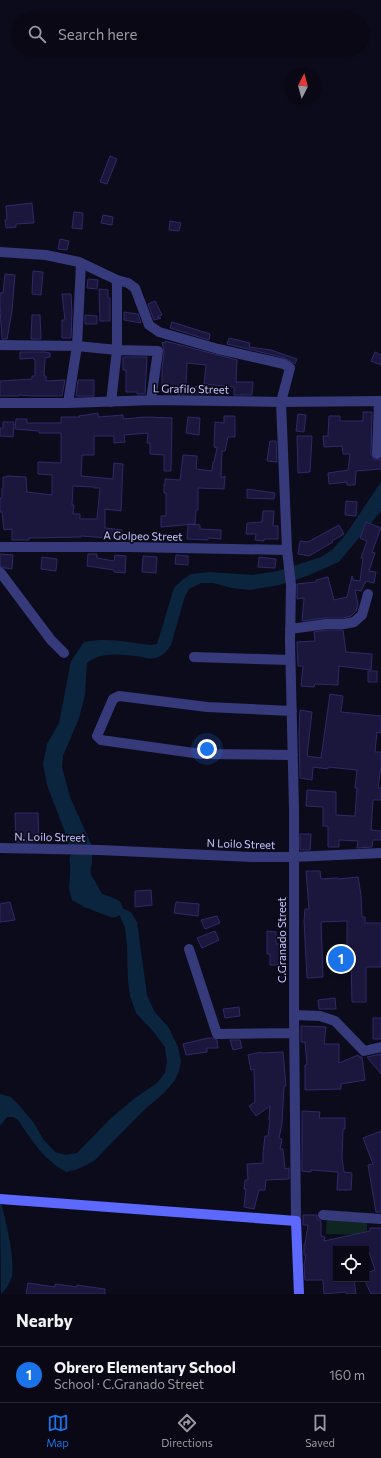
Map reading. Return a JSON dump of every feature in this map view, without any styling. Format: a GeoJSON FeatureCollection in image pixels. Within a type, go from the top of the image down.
{"type":"FeatureCollection","features":[{"type":"Feature","properties":{"kind":"street"},"geometry":{"type":"LineString","coordinates":[[0,252],[46,255],[81,263],[117,280],[128,283],[135,288],[149,325],[159,332],[158,351],[151,400]]}},
{"type":"Feature","properties":{"kind":"street"},"geometry":{"type":"LineString","coordinates":[[68,403],[78,346],[81,263]]}},
{"type":"Feature","properties":{"kind":"street"},"geometry":{"type":"LineString","coordinates":[[111,402],[117,350],[117,280]]}},
{"type":"Feature","properties":{"kind":"street","name":"C.Granado Street"},"geometry":{"type":"LineString","coordinates":[[159,332],[218,349],[284,364],[290,368],[282,402],[286,550],[291,585],[290,660],[293,756],[296,1221],[299,1294]]}},
{"type":"Feature","properties":{"kind":"street"},"geometry":{"type":"LineString","coordinates":[[0,345],[78,346],[117,350],[158,351]]}},
{"type":"Feature","properties":{"kind":"street","name":"L Grafilo Street"},"geometry":{"type":"LineString","coordinates":[[0,403],[68,403],[151,400],[282,402],[380,401]]}},
{"type":"Feature","properties":{"kind":"street"},"geometry":{"type":"LineString","coordinates":[[377,454],[380,401]]}},
{"type":"Feature","properties":{"kind":"street","name":"A Golpeo Street"},"geometry":{"type":"LineString","coordinates":[[0,547],[129,547],[286,550]]}},
{"type":"Feature","properties":{"kind":"street"},"geometry":{"type":"LineString","coordinates":[[0,572],[51,640],[64,653]]}},
{"type":"Feature","properties":{"kind":"street"},"geometry":{"type":"LineString","coordinates":[[290,629],[354,622],[362,615],[368,594]]}},
{"type":"Feature","properties":{"kind":"street"},"geometry":{"type":"LineString","coordinates":[[194,656],[290,660]]}},
{"type":"Feature","properties":{"kind":"street"},"geometry":{"type":"LineString","coordinates":[[292,711],[207,707],[119,696],[113,699],[97,736],[101,740],[201,754],[293,756]]}},
{"type":"Feature","properties":{"kind":"street","name":"N. Loilo Street"},"geometry":{"type":"LineString","coordinates":[[0,848],[100,850]]}},
{"type":"Feature","properties":{"kind":"street","name":"N Loilo Street"},"geometry":{"type":"LineString","coordinates":[[100,850],[251,857],[294,857],[381,853]]}},
{"type":"Feature","properties":{"kind":"street"},"geometry":{"type":"LineString","coordinates":[[189,949],[217,1034],[294,1033]]}},
{"type":"Feature","properties":{"kind":"street"},"geometry":{"type":"LineString","coordinates":[[294,1016],[320,1016],[335,1021],[364,1051],[381,1047]]}},
{"type":"Feature","properties":{"kind":"street"},"geometry":{"type":"LineString","coordinates":[[0,1200],[296,1221]]}},
{"type":"Feature","properties":{"kind":"street"},"geometry":{"type":"LineString","coordinates":[[323,1215],[381,1219]]}},
{"type":"Feature","properties":{"kind":"green space"},"geometry":{"type":"Polygon","coordinates":[[[327,1216],[367,1218],[367,1235],[326,1234],[327,1216]]]}},
{"type":"Feature","properties":{"kind":"water"},"geometry":{"type":"Polygon","coordinates":[[[381,482],[381,511],[339,562],[307,576],[279,585],[250,590],[232,588],[213,583],[201,583],[189,589],[185,596],[171,645],[163,654],[151,658],[116,654],[104,655],[92,659],[87,663],[85,695],[79,718],[63,756],[62,767],[70,797],[92,846],[92,863],[89,875],[83,885],[84,892],[131,912],[137,922],[147,995],[154,1011],[169,1028],[178,1047],[181,1062],[175,1080],[164,1093],[144,1110],[94,1161],[78,1169],[66,1172],[44,1155],[18,1120],[13,1117],[7,1117],[0,1126],[0,1094],[11,1097],[18,1104],[34,1123],[43,1139],[55,1152],[66,1155],[77,1153],[111,1118],[135,1098],[157,1083],[165,1073],[167,1062],[165,1047],[153,1031],[136,1013],[130,996],[125,928],[120,916],[114,912],[86,908],[72,900],[69,889],[71,857],[68,840],[47,785],[43,764],[47,744],[59,723],[71,661],[84,642],[109,640],[150,645],[157,644],[174,588],[191,574],[210,572],[252,575],[278,571],[321,557],[332,550],[346,534],[381,482]]]}},
{"type":"Feature","properties":{"kind":"water"},"geometry":{"type":"Polygon","coordinates":[[[0,1199],[9,1237],[13,1267],[10,1281],[1,1294],[0,1199]]]}},
{"type":"Feature","properties":{"kind":"building"},"geometry":{"type":"Polygon","coordinates":[[[110,156],[117,159],[107,184],[100,182],[110,156]]]}},
{"type":"Feature","properties":{"kind":"building"},"geometry":{"type":"Polygon","coordinates":[[[32,203],[34,223],[16,224],[16,227],[6,228],[6,206],[32,203]]]}},
{"type":"Feature","properties":{"kind":"building"},"geometry":{"type":"Polygon","coordinates":[[[74,212],[83,213],[82,229],[72,228],[74,212]]]}},
{"type":"Feature","properties":{"kind":"building"},"geometry":{"type":"Polygon","coordinates":[[[103,215],[113,217],[112,225],[101,223],[103,215]]]}},
{"type":"Feature","properties":{"kind":"building"},"geometry":{"type":"Polygon","coordinates":[[[170,221],[181,223],[179,231],[169,230],[170,221]]]}},
{"type":"Feature","properties":{"kind":"building"},"geometry":{"type":"Polygon","coordinates":[[[60,239],[69,241],[67,250],[58,249],[60,239]]]}},
{"type":"Feature","properties":{"kind":"building"},"geometry":{"type":"Polygon","coordinates":[[[33,271],[43,272],[41,295],[32,294],[33,271]]]}},
{"type":"Feature","properties":{"kind":"building"},"geometry":{"type":"Polygon","coordinates":[[[5,274],[15,275],[12,311],[7,339],[2,339],[0,322],[0,293],[3,293],[5,274]]]}},
{"type":"Feature","properties":{"kind":"building"},"geometry":{"type":"Polygon","coordinates":[[[88,279],[98,280],[97,289],[87,288],[88,279]]]}},
{"type":"Feature","properties":{"kind":"building"},"geometry":{"type":"Polygon","coordinates":[[[99,289],[108,290],[108,298],[110,298],[110,321],[100,321],[99,289]]]}},
{"type":"Feature","properties":{"kind":"building"},"geometry":{"type":"Polygon","coordinates":[[[62,294],[71,294],[71,338],[62,338],[62,320],[65,320],[62,294]]]}},
{"type":"Feature","properties":{"kind":"building"},"geometry":{"type":"Polygon","coordinates":[[[155,301],[162,315],[157,317],[161,318],[154,320],[148,304],[155,301]]]}},
{"type":"Feature","properties":{"kind":"building"},"geometry":{"type":"Polygon","coordinates":[[[124,312],[138,314],[141,323],[124,320],[124,312]]]}},
{"type":"Feature","properties":{"kind":"building"},"geometry":{"type":"Polygon","coordinates":[[[32,315],[40,315],[41,339],[31,339],[32,315]]]}},
{"type":"Feature","properties":{"kind":"building"},"geometry":{"type":"Polygon","coordinates":[[[85,315],[97,316],[97,324],[85,324],[85,315]]]}},
{"type":"Feature","properties":{"kind":"building"},"geometry":{"type":"Polygon","coordinates":[[[172,322],[210,334],[209,340],[170,328],[172,322]]]}},
{"type":"Feature","properties":{"kind":"building"},"geometry":{"type":"Polygon","coordinates":[[[229,338],[250,343],[249,347],[271,350],[297,359],[295,364],[285,358],[227,344],[229,338]]]}},
{"type":"Feature","properties":{"kind":"building"},"geometry":{"type":"Polygon","coordinates":[[[165,341],[237,360],[236,382],[253,382],[252,395],[234,395],[234,387],[204,384],[206,365],[187,363],[186,386],[204,387],[204,394],[177,394],[177,392],[162,391],[164,352],[162,342],[165,343],[165,341]]]}},
{"type":"Feature","properties":{"kind":"building"},"geometry":{"type":"Polygon","coordinates":[[[20,352],[50,353],[50,357],[45,358],[44,376],[46,376],[46,381],[65,380],[62,396],[0,396],[0,381],[32,379],[32,376],[35,376],[34,358],[20,359],[20,352]]]}},
{"type":"Feature","properties":{"kind":"building"},"geometry":{"type":"Polygon","coordinates":[[[375,352],[381,355],[381,365],[371,361],[375,352]]]}},
{"type":"Feature","properties":{"kind":"building"},"geometry":{"type":"Polygon","coordinates":[[[123,357],[147,357],[145,394],[126,392],[126,370],[123,370],[123,357]]]}},
{"type":"Feature","properties":{"kind":"building"},"geometry":{"type":"Polygon","coordinates":[[[78,380],[94,380],[94,396],[76,396],[78,380]]]}},
{"type":"Feature","properties":{"kind":"building"},"geometry":{"type":"Polygon","coordinates":[[[363,412],[372,412],[371,454],[374,460],[381,459],[381,469],[356,471],[355,485],[347,485],[347,482],[329,484],[328,473],[348,470],[350,454],[343,454],[342,446],[324,447],[323,436],[328,436],[329,416],[340,416],[340,421],[363,421],[363,412]]]}},
{"type":"Feature","properties":{"kind":"building"},"geometry":{"type":"Polygon","coordinates":[[[98,413],[98,417],[123,415],[123,419],[146,417],[172,418],[171,471],[164,471],[164,455],[150,454],[150,443],[147,443],[148,433],[124,435],[125,442],[114,443],[114,436],[94,436],[94,455],[82,455],[81,476],[113,479],[114,463],[123,464],[121,511],[105,509],[105,528],[122,530],[121,539],[81,536],[12,540],[12,529],[4,530],[2,512],[0,512],[3,477],[26,477],[27,492],[52,495],[52,475],[38,474],[38,462],[61,463],[61,433],[39,433],[39,431],[15,429],[16,419],[27,419],[27,423],[61,423],[61,417],[80,417],[79,416],[98,413]],[[73,486],[73,514],[80,514],[80,519],[97,519],[100,488],[73,486]]]}},
{"type":"Feature","properties":{"kind":"building"},"geometry":{"type":"Polygon","coordinates":[[[298,414],[306,415],[304,432],[296,431],[298,414]]]}},
{"type":"Feature","properties":{"kind":"building"},"geometry":{"type":"Polygon","coordinates":[[[224,416],[235,416],[235,437],[228,437],[225,451],[222,451],[221,478],[225,476],[224,489],[198,488],[198,510],[196,510],[195,524],[161,527],[161,516],[166,516],[166,493],[164,493],[165,479],[180,480],[183,455],[197,456],[196,469],[212,471],[217,448],[214,447],[215,422],[224,423],[224,416]]]}},
{"type":"Feature","properties":{"kind":"building"},"geometry":{"type":"Polygon","coordinates":[[[188,417],[200,418],[199,435],[186,433],[188,417]]]}},
{"type":"Feature","properties":{"kind":"building"},"geometry":{"type":"Polygon","coordinates":[[[3,422],[14,422],[13,437],[0,436],[0,428],[3,428],[3,422]]]}},
{"type":"Feature","properties":{"kind":"building"},"geometry":{"type":"Polygon","coordinates":[[[297,436],[312,436],[310,472],[298,473],[297,436]]]}},
{"type":"Feature","properties":{"kind":"building"},"geometry":{"type":"Polygon","coordinates":[[[270,441],[276,441],[277,462],[267,461],[270,441]]]}},
{"type":"Feature","properties":{"kind":"building"},"geometry":{"type":"Polygon","coordinates":[[[247,489],[275,493],[274,499],[247,498],[247,489]]]}},
{"type":"Feature","properties":{"kind":"building"},"geometry":{"type":"Polygon","coordinates":[[[346,501],[357,502],[356,516],[345,515],[346,501]]]}},
{"type":"Feature","properties":{"kind":"building"},"geometry":{"type":"Polygon","coordinates":[[[263,511],[274,511],[273,526],[278,526],[278,539],[264,539],[264,541],[255,540],[256,534],[246,534],[247,523],[262,522],[263,511]]]}},
{"type":"Feature","properties":{"kind":"building"},"geometry":{"type":"Polygon","coordinates":[[[366,522],[381,528],[372,552],[375,553],[369,571],[376,572],[374,583],[366,581],[361,591],[355,590],[358,604],[356,611],[351,616],[343,618],[325,618],[302,621],[304,598],[297,599],[297,584],[316,582],[316,580],[328,577],[334,600],[347,597],[352,576],[353,580],[360,581],[363,558],[361,558],[367,541],[360,538],[366,522]]]}},
{"type":"Feature","properties":{"kind":"building"},"geometry":{"type":"Polygon","coordinates":[[[188,524],[200,525],[200,529],[221,530],[221,539],[187,539],[188,524]]]}},
{"type":"Feature","properties":{"kind":"building"},"geometry":{"type":"Polygon","coordinates":[[[339,525],[344,534],[332,541],[333,542],[309,556],[298,554],[300,541],[308,542],[339,525]]]}},
{"type":"Feature","properties":{"kind":"building"},"geometry":{"type":"Polygon","coordinates":[[[0,554],[13,555],[12,569],[0,566],[0,554]]]}},
{"type":"Feature","properties":{"kind":"building"},"geometry":{"type":"Polygon","coordinates":[[[88,554],[97,554],[97,558],[114,561],[115,555],[126,556],[125,573],[87,566],[88,554]]]}},
{"type":"Feature","properties":{"kind":"building"},"geometry":{"type":"Polygon","coordinates":[[[176,555],[188,556],[188,565],[175,564],[176,555]]]}},
{"type":"Feature","properties":{"kind":"building"},"geometry":{"type":"Polygon","coordinates":[[[143,556],[157,557],[156,573],[142,572],[143,556]]]}},
{"type":"Feature","properties":{"kind":"building"},"geometry":{"type":"Polygon","coordinates":[[[42,557],[57,559],[56,571],[41,569],[42,557]]]}},
{"type":"Feature","properties":{"kind":"building"},"geometry":{"type":"Polygon","coordinates":[[[259,557],[276,559],[275,568],[258,567],[259,557]]]}},
{"type":"Feature","properties":{"kind":"building"},"geometry":{"type":"Polygon","coordinates":[[[343,630],[346,652],[372,654],[371,670],[339,666],[338,685],[315,684],[314,687],[301,686],[303,666],[298,666],[297,642],[315,641],[314,632],[343,630]]]}},
{"type":"Feature","properties":{"kind":"building"},"geometry":{"type":"Polygon","coordinates":[[[368,671],[377,671],[377,682],[368,682],[368,671]]]}},
{"type":"Feature","properties":{"kind":"building"},"geometry":{"type":"Polygon","coordinates":[[[330,694],[343,696],[341,712],[381,716],[381,733],[377,732],[375,752],[381,752],[381,767],[378,788],[381,788],[381,800],[373,800],[371,830],[381,831],[381,840],[373,840],[372,847],[357,848],[358,841],[339,840],[339,847],[328,847],[328,826],[323,826],[323,807],[306,806],[307,790],[336,792],[336,815],[355,816],[357,788],[355,788],[357,770],[313,767],[312,780],[300,778],[300,710],[312,712],[307,756],[321,758],[330,694]]]}},
{"type":"Feature","properties":{"kind":"building"},"geometry":{"type":"Polygon","coordinates":[[[15,813],[38,813],[39,842],[16,842],[15,813]]]}},
{"type":"Feature","properties":{"kind":"building"},"geometry":{"type":"Polygon","coordinates":[[[300,834],[311,834],[310,850],[300,850],[300,834]]]}},
{"type":"Feature","properties":{"kind":"building"},"geometry":{"type":"Polygon","coordinates":[[[306,871],[320,871],[321,879],[358,877],[362,917],[365,917],[365,923],[381,923],[381,967],[366,967],[366,1002],[352,1002],[351,961],[347,962],[347,921],[321,922],[323,977],[307,978],[304,921],[305,909],[309,909],[306,871]]]}},
{"type":"Feature","properties":{"kind":"building"},"geometry":{"type":"Polygon","coordinates":[[[151,890],[152,905],[135,907],[135,891],[151,890]]]}},
{"type":"Feature","properties":{"kind":"building"},"geometry":{"type":"Polygon","coordinates":[[[10,902],[15,920],[0,922],[0,904],[10,902]]]}},
{"type":"Feature","properties":{"kind":"building"},"geometry":{"type":"Polygon","coordinates":[[[176,902],[199,904],[198,916],[174,913],[176,902]]]}},
{"type":"Feature","properties":{"kind":"building"},"geometry":{"type":"Polygon","coordinates":[[[217,916],[220,923],[205,929],[201,920],[217,916]]]}},
{"type":"Feature","properties":{"kind":"building"},"geometry":{"type":"Polygon","coordinates":[[[215,931],[219,940],[202,948],[197,938],[215,931]]]}},
{"type":"Feature","properties":{"kind":"building"},"geometry":{"type":"Polygon","coordinates":[[[267,931],[276,932],[276,944],[283,944],[282,965],[270,965],[270,954],[267,954],[267,931]]]}},
{"type":"Feature","properties":{"kind":"building"},"geometry":{"type":"Polygon","coordinates":[[[335,998],[336,1009],[319,1009],[318,1000],[335,998]]]}},
{"type":"Feature","properties":{"kind":"building"},"geometry":{"type":"Polygon","coordinates":[[[239,1007],[240,1016],[225,1018],[223,1009],[239,1007]]]}},
{"type":"Feature","properties":{"kind":"building"},"geometry":{"type":"Polygon","coordinates":[[[373,1018],[381,1018],[381,1039],[373,1039],[373,1018]]]}},
{"type":"Feature","properties":{"kind":"building"},"geometry":{"type":"Polygon","coordinates":[[[301,1026],[326,1027],[324,1044],[339,1044],[339,1063],[358,1055],[359,1057],[362,1057],[365,1080],[341,1084],[341,1089],[305,1090],[305,1065],[307,1065],[305,1042],[301,1042],[301,1026]]]}},
{"type":"Feature","properties":{"kind":"building"},"geometry":{"type":"Polygon","coordinates":[[[208,1038],[217,1040],[218,1048],[207,1048],[207,1052],[186,1055],[183,1044],[208,1038]]]}},
{"type":"Feature","properties":{"kind":"building"},"geometry":{"type":"Polygon","coordinates":[[[230,1040],[240,1040],[242,1048],[233,1050],[230,1040]]]}},
{"type":"Feature","properties":{"kind":"building"},"geometry":{"type":"Polygon","coordinates":[[[261,1052],[283,1052],[286,1086],[284,1086],[282,1123],[279,1138],[282,1139],[280,1149],[283,1149],[285,1169],[289,1168],[289,1179],[266,1180],[265,1190],[259,1190],[254,1209],[244,1207],[246,1189],[244,1189],[245,1180],[248,1180],[247,1164],[263,1163],[265,1136],[268,1136],[270,1120],[270,1106],[256,1116],[249,1106],[255,1102],[254,1069],[251,1070],[248,1055],[261,1052]]]}},
{"type":"Feature","properties":{"kind":"building"},"geometry":{"type":"Polygon","coordinates":[[[381,1054],[381,1074],[367,1057],[381,1054]]]}},
{"type":"Feature","properties":{"kind":"building"},"geometry":{"type":"Polygon","coordinates":[[[302,1111],[320,1112],[319,1118],[345,1118],[342,1158],[344,1172],[352,1173],[351,1190],[337,1190],[338,1172],[311,1170],[311,1172],[302,1171],[302,1111]]]}},
{"type":"Feature","properties":{"kind":"building"},"geometry":{"type":"Polygon","coordinates":[[[381,1131],[381,1212],[376,1212],[368,1165],[373,1164],[363,1138],[381,1131]]]}},
{"type":"Feature","properties":{"kind":"building"},"geometry":{"type":"Polygon","coordinates":[[[303,1215],[317,1215],[317,1218],[321,1221],[321,1236],[325,1237],[324,1241],[370,1231],[370,1228],[381,1228],[381,1294],[371,1294],[366,1283],[369,1282],[369,1272],[375,1270],[369,1252],[369,1246],[333,1246],[333,1282],[354,1282],[356,1294],[347,1294],[346,1292],[324,1294],[323,1280],[305,1280],[304,1265],[306,1255],[304,1255],[304,1244],[308,1225],[303,1225],[303,1215]]]}},
{"type":"Feature","properties":{"kind":"building"},"geometry":{"type":"Polygon","coordinates":[[[28,1283],[55,1287],[55,1284],[105,1289],[105,1294],[26,1294],[28,1283]]]}},
{"type":"Feature","properties":{"kind":"waterway"},"geometry":{"type":"LineString","coordinates":[[79,859],[82,878],[95,901],[113,908]]}},
{"type":"Feature","properties":{"kind":"place","name":"Obrero Elementary School"},"geometry":{"type":"Point","coordinates":[341,959]}}]}
